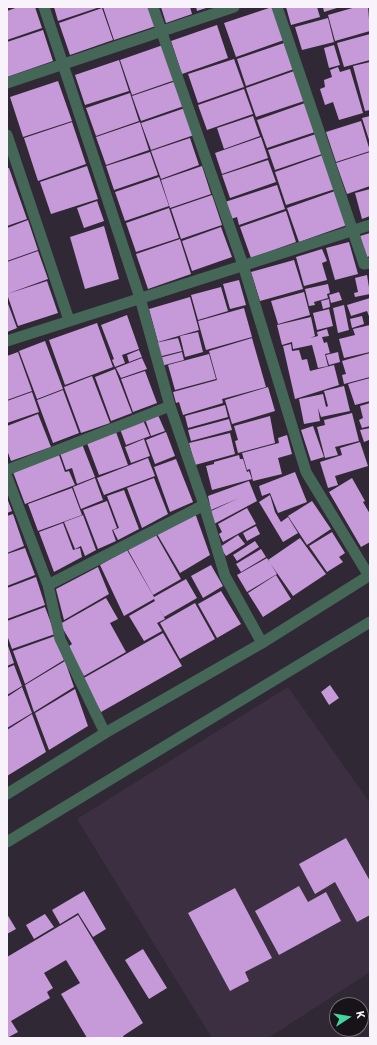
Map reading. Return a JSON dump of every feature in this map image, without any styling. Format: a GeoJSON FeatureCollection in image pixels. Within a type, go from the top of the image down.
{"type":"FeatureCollection","features":[{"type":"Feature","properties":{"kind":"street"},"geometry":{"type":"LineString","coordinates":[[44,7],[140,298],[170,406],[204,504],[225,576],[262,643]]}},
{"type":"Feature","properties":{"kind":"street"},"geometry":{"type":"LineString","coordinates":[[7,794],[105,733],[262,643],[369,576],[306,472],[243,265],[153,7]]}},
{"type":"Feature","properties":{"kind":"street"},"geometry":{"type":"LineString","coordinates":[[7,83],[234,7]]}},
{"type":"Feature","properties":{"kind":"street"},"geometry":{"type":"LineString","coordinates":[[277,7],[354,230],[364,264],[370,263]]}},
{"type":"Feature","properties":{"kind":"street"},"geometry":{"type":"LineString","coordinates":[[7,135],[69,320]]}},
{"type":"Feature","properties":{"kind":"street"},"geometry":{"type":"LineString","coordinates":[[7,341],[370,225]]}},
{"type":"Feature","properties":{"kind":"street"},"geometry":{"type":"LineString","coordinates":[[7,470],[170,406]]}},
{"type":"Feature","properties":{"kind":"street"},"geometry":{"type":"LineString","coordinates":[[7,477],[48,585],[60,639],[105,733]]}},
{"type":"Feature","properties":{"kind":"street"},"geometry":{"type":"LineString","coordinates":[[48,585],[204,504]]}},
{"type":"Feature","properties":{"kind":"street"},"geometry":{"type":"LineString","coordinates":[[7,842],[370,622]]}},
{"type":"Feature","properties":{"kind":"shaded area"},"geometry":{"type":"Polygon","coordinates":[[[288,687],[370,803],[370,972],[331,997],[329,997],[329,999],[268,1038],[212,1038],[77,819],[288,687]]]}},
{"type":"Feature","properties":{"kind":"building"},"geometry":{"type":"Polygon","coordinates":[[[18,7],[35,7],[42,28],[7,40],[7,11],[18,7]]]}},
{"type":"Feature","properties":{"kind":"building"},"geometry":{"type":"Polygon","coordinates":[[[54,7],[100,7],[58,21],[54,7]]]}},
{"type":"Feature","properties":{"kind":"building"},"geometry":{"type":"Polygon","coordinates":[[[103,7],[150,7],[156,26],[114,40],[103,7]]]}},
{"type":"Feature","properties":{"kind":"building"},"geometry":{"type":"Polygon","coordinates":[[[161,7],[190,7],[192,14],[166,23],[161,7]]]}},
{"type":"Feature","properties":{"kind":"building"},"geometry":{"type":"Polygon","coordinates":[[[196,7],[209,7],[197,11],[196,7]]]}},
{"type":"Feature","properties":{"kind":"building"},"geometry":{"type":"Polygon","coordinates":[[[272,7],[284,40],[236,57],[224,23],[272,7]]]}},
{"type":"Feature","properties":{"kind":"building"},"geometry":{"type":"Polygon","coordinates":[[[286,7],[317,7],[320,17],[291,25],[286,7]]]}},
{"type":"Feature","properties":{"kind":"building"},"geometry":{"type":"Polygon","coordinates":[[[323,7],[340,7],[324,12],[323,7]]]}},
{"type":"Feature","properties":{"kind":"building"},"geometry":{"type":"Polygon","coordinates":[[[356,7],[368,7],[370,31],[335,41],[328,15],[356,7]]]}},
{"type":"Feature","properties":{"kind":"building"},"geometry":{"type":"Polygon","coordinates":[[[102,8],[113,40],[70,55],[59,23],[102,8]]]}},
{"type":"Feature","properties":{"kind":"building"},"geometry":{"type":"Polygon","coordinates":[[[328,18],[334,42],[302,50],[295,27],[328,18]]]}},
{"type":"Feature","properties":{"kind":"building"},"geometry":{"type":"Polygon","coordinates":[[[217,25],[228,58],[182,74],[171,41],[217,25]]]}},
{"type":"Feature","properties":{"kind":"building"},"geometry":{"type":"Polygon","coordinates":[[[43,30],[53,61],[7,77],[7,42],[43,30]]]}},
{"type":"Feature","properties":{"kind":"building"},"geometry":{"type":"Polygon","coordinates":[[[370,34],[370,60],[344,67],[337,43],[370,34]]]}},
{"type":"Feature","properties":{"kind":"building"},"geometry":{"type":"Polygon","coordinates":[[[284,43],[294,69],[246,86],[237,59],[284,43]]]}},
{"type":"Feature","properties":{"kind":"building"},"geometry":{"type":"Polygon","coordinates":[[[163,45],[175,80],[132,95],[120,60],[163,45]]]}},
{"type":"Feature","properties":{"kind":"building"},"geometry":{"type":"Polygon","coordinates":[[[334,45],[340,65],[329,68],[324,48],[334,45]]]}},
{"type":"Feature","properties":{"kind":"building"},"geometry":{"type":"Polygon","coordinates":[[[234,59],[244,87],[198,103],[188,74],[234,59]]]}},
{"type":"Feature","properties":{"kind":"building"},"geometry":{"type":"Polygon","coordinates":[[[119,60],[129,91],[85,105],[75,75],[119,60]]]}},
{"type":"Feature","properties":{"kind":"building"},"geometry":{"type":"Polygon","coordinates":[[[370,62],[370,110],[365,111],[353,66],[370,62]]]}},
{"type":"Feature","properties":{"kind":"building"},"geometry":{"type":"Polygon","coordinates":[[[338,67],[340,72],[350,69],[363,113],[339,120],[333,102],[325,105],[320,89],[325,87],[324,80],[332,77],[330,70],[338,67]]]}},
{"type":"Feature","properties":{"kind":"building"},"geometry":{"type":"Polygon","coordinates":[[[294,71],[304,101],[256,117],[246,88],[294,71]]]}},
{"type":"Feature","properties":{"kind":"building"},"geometry":{"type":"Polygon","coordinates":[[[58,81],[72,121],[23,137],[10,97],[58,81]]]}},
{"type":"Feature","properties":{"kind":"building"},"geometry":{"type":"Polygon","coordinates":[[[176,81],[184,106],[141,121],[132,96],[176,81]]]}},
{"type":"Feature","properties":{"kind":"building"},"geometry":{"type":"Polygon","coordinates":[[[244,89],[253,114],[207,130],[198,105],[244,89]]]}},
{"type":"Feature","properties":{"kind":"building"},"geometry":{"type":"Polygon","coordinates":[[[130,93],[139,121],[96,136],[86,108],[130,93]]]}},
{"type":"Feature","properties":{"kind":"building"},"geometry":{"type":"Polygon","coordinates":[[[305,103],[315,132],[267,148],[257,120],[305,103]]]}},
{"type":"Feature","properties":{"kind":"building"},"geometry":{"type":"Polygon","coordinates":[[[185,108],[194,135],[151,150],[141,123],[185,108]]]}},
{"type":"Feature","properties":{"kind":"building"},"geometry":{"type":"Polygon","coordinates":[[[253,116],[260,136],[224,149],[217,128],[253,116]]]}},
{"type":"Feature","properties":{"kind":"building"},"geometry":{"type":"Polygon","coordinates":[[[370,116],[370,143],[362,118],[370,116]]]}},
{"type":"Feature","properties":{"kind":"building"},"geometry":{"type":"Polygon","coordinates":[[[361,121],[370,151],[336,162],[326,132],[361,121]]]}},
{"type":"Feature","properties":{"kind":"building"},"geometry":{"type":"Polygon","coordinates":[[[72,122],[86,164],[38,181],[24,138],[72,122]]]}},
{"type":"Feature","properties":{"kind":"building"},"geometry":{"type":"Polygon","coordinates":[[[140,122],[149,150],[106,165],[96,137],[140,122]]]}},
{"type":"Feature","properties":{"kind":"building"},"geometry":{"type":"Polygon","coordinates":[[[316,134],[322,154],[275,170],[268,150],[316,134]]]}},
{"type":"Feature","properties":{"kind":"building"},"geometry":{"type":"Polygon","coordinates":[[[261,137],[268,158],[222,174],[215,153],[261,137]]]}},
{"type":"Feature","properties":{"kind":"building"},"geometry":{"type":"Polygon","coordinates":[[[190,138],[199,165],[161,179],[151,151],[190,138]]]}},
{"type":"Feature","properties":{"kind":"building"},"geometry":{"type":"Polygon","coordinates":[[[150,152],[158,175],[114,190],[106,166],[150,152]]]}},
{"type":"Feature","properties":{"kind":"building"},"geometry":{"type":"Polygon","coordinates":[[[370,152],[370,186],[347,194],[336,163],[370,152]]]}},
{"type":"Feature","properties":{"kind":"building"},"geometry":{"type":"Polygon","coordinates":[[[323,155],[335,189],[286,205],[275,172],[323,155]]]}},
{"type":"Feature","properties":{"kind":"building"},"geometry":{"type":"Polygon","coordinates":[[[268,160],[276,182],[230,198],[222,175],[268,160]]]}},
{"type":"Feature","properties":{"kind":"building"},"geometry":{"type":"Polygon","coordinates":[[[87,166],[98,199],[51,214],[40,182],[87,166]]]}},
{"type":"Feature","properties":{"kind":"building"},"geometry":{"type":"Polygon","coordinates":[[[202,166],[211,194],[170,208],[161,180],[202,166]]]}},
{"type":"Feature","properties":{"kind":"building"},"geometry":{"type":"Polygon","coordinates":[[[7,168],[9,168],[27,219],[7,226],[7,168]]]}},
{"type":"Feature","properties":{"kind":"building"},"geometry":{"type":"Polygon","coordinates":[[[159,177],[169,206],[125,221],[115,192],[159,177]]]}},
{"type":"Feature","properties":{"kind":"building"},"geometry":{"type":"Polygon","coordinates":[[[277,185],[285,209],[239,225],[237,217],[231,219],[225,202],[277,185]]]}},
{"type":"Feature","properties":{"kind":"building"},"geometry":{"type":"Polygon","coordinates":[[[370,189],[370,216],[362,219],[355,193],[370,189]]]}},
{"type":"Feature","properties":{"kind":"building"},"geometry":{"type":"Polygon","coordinates":[[[335,191],[347,225],[299,242],[287,208],[335,191]]]}},
{"type":"Feature","properties":{"kind":"building"},"geometry":{"type":"Polygon","coordinates":[[[212,195],[222,225],[181,239],[171,209],[212,195]]]}},
{"type":"Feature","properties":{"kind":"building"},"geometry":{"type":"Polygon","coordinates":[[[97,201],[104,221],[84,228],[77,208],[97,201]]]}},
{"type":"Feature","properties":{"kind":"building"},"geometry":{"type":"Polygon","coordinates":[[[169,208],[179,238],[136,252],[126,223],[169,208]]]}},
{"type":"Feature","properties":{"kind":"building"},"geometry":{"type":"Polygon","coordinates":[[[286,211],[296,242],[251,258],[240,227],[286,211]]]}},
{"type":"Feature","properties":{"kind":"building"},"geometry":{"type":"Polygon","coordinates":[[[28,220],[38,250],[7,261],[7,228],[28,220]]]}},
{"type":"Feature","properties":{"kind":"building"},"geometry":{"type":"Polygon","coordinates":[[[104,226],[119,279],[85,289],[70,237],[104,226]]]}},
{"type":"Feature","properties":{"kind":"building"},"geometry":{"type":"Polygon","coordinates":[[[221,227],[232,257],[192,271],[182,241],[221,227]]]}},
{"type":"Feature","properties":{"kind":"building"},"geometry":{"type":"Polygon","coordinates":[[[370,233],[370,256],[367,257],[360,236],[370,233]]]}},
{"type":"Feature","properties":{"kind":"building"},"geometry":{"type":"Polygon","coordinates":[[[180,239],[191,274],[148,289],[136,254],[180,239]]]}},
{"type":"Feature","properties":{"kind":"building"},"geometry":{"type":"Polygon","coordinates":[[[349,242],[358,274],[335,280],[326,248],[349,242]]]}},
{"type":"Feature","properties":{"kind":"building"},"geometry":{"type":"Polygon","coordinates":[[[322,249],[327,261],[322,263],[327,280],[304,286],[296,257],[322,249]]]}},
{"type":"Feature","properties":{"kind":"building"},"geometry":{"type":"Polygon","coordinates":[[[38,251],[48,279],[7,294],[7,262],[38,251]]]}},
{"type":"Feature","properties":{"kind":"building"},"geometry":{"type":"Polygon","coordinates":[[[294,260],[303,289],[260,301],[251,272],[294,260]]]}},
{"type":"Feature","properties":{"kind":"building"},"geometry":{"type":"Polygon","coordinates":[[[367,275],[370,294],[355,297],[354,293],[358,292],[355,278],[367,275]]]}},
{"type":"Feature","properties":{"kind":"building"},"geometry":{"type":"Polygon","coordinates":[[[239,280],[246,305],[230,309],[223,284],[239,280]]]}},
{"type":"Feature","properties":{"kind":"building"},"geometry":{"type":"Polygon","coordinates":[[[47,281],[58,313],[18,326],[7,294],[47,281]]]}},
{"type":"Feature","properties":{"kind":"building"},"geometry":{"type":"Polygon","coordinates":[[[328,284],[330,293],[327,294],[328,298],[314,302],[315,305],[309,306],[305,289],[328,284]]]}},
{"type":"Feature","properties":{"kind":"building"},"geometry":{"type":"Polygon","coordinates":[[[221,287],[228,311],[198,320],[191,295],[221,287]]]}},
{"type":"Feature","properties":{"kind":"building"},"geometry":{"type":"Polygon","coordinates":[[[304,292],[310,315],[278,324],[271,301],[304,292]]]}},
{"type":"Feature","properties":{"kind":"building"},"geometry":{"type":"Polygon","coordinates":[[[339,292],[342,300],[331,303],[329,295],[339,292]]]}},
{"type":"Feature","properties":{"kind":"building"},"geometry":{"type":"Polygon","coordinates":[[[190,297],[199,330],[158,342],[149,309],[190,297]]]}},
{"type":"Feature","properties":{"kind":"building"},"geometry":{"type":"Polygon","coordinates":[[[370,298],[370,319],[367,311],[351,316],[347,305],[370,298]]]}},
{"type":"Feature","properties":{"kind":"building"},"geometry":{"type":"Polygon","coordinates":[[[329,299],[330,307],[323,309],[321,301],[329,299]]]}},
{"type":"Feature","properties":{"kind":"building"},"geometry":{"type":"Polygon","coordinates":[[[7,301],[17,328],[7,332],[7,301]]]}},
{"type":"Feature","properties":{"kind":"building"},"geometry":{"type":"Polygon","coordinates":[[[344,305],[349,330],[338,333],[333,308],[344,305]]]}},
{"type":"Feature","properties":{"kind":"building"},"geometry":{"type":"Polygon","coordinates":[[[244,308],[252,337],[206,350],[198,321],[244,308]]]}},
{"type":"Feature","properties":{"kind":"building"},"geometry":{"type":"Polygon","coordinates":[[[329,309],[333,326],[317,330],[313,313],[329,309]]]}},
{"type":"Feature","properties":{"kind":"building"},"geometry":{"type":"Polygon","coordinates":[[[127,315],[139,349],[122,355],[125,363],[115,367],[112,360],[114,359],[101,325],[127,315]]]}},
{"type":"Feature","properties":{"kind":"building"},"geometry":{"type":"Polygon","coordinates":[[[362,316],[364,324],[352,328],[350,319],[362,316]]]}},
{"type":"Feature","properties":{"kind":"building"},"geometry":{"type":"Polygon","coordinates":[[[311,317],[315,336],[310,338],[318,336],[317,332],[327,329],[329,336],[322,337],[324,343],[327,342],[330,353],[325,354],[328,366],[318,368],[312,345],[293,349],[292,342],[282,345],[277,325],[311,317]]]}},
{"type":"Feature","properties":{"kind":"building"},"geometry":{"type":"Polygon","coordinates":[[[97,323],[113,367],[65,385],[49,340],[97,323]]]}},
{"type":"Feature","properties":{"kind":"building"},"geometry":{"type":"Polygon","coordinates":[[[370,325],[370,352],[344,358],[339,339],[355,335],[353,329],[370,325]]]}},
{"type":"Feature","properties":{"kind":"building"},"geometry":{"type":"Polygon","coordinates":[[[198,332],[203,352],[185,357],[180,336],[198,332]]]}},
{"type":"Feature","properties":{"kind":"building"},"geometry":{"type":"Polygon","coordinates":[[[178,338],[182,351],[158,357],[155,343],[178,338]]]}},
{"type":"Feature","properties":{"kind":"building"},"geometry":{"type":"Polygon","coordinates":[[[252,338],[266,387],[222,399],[223,403],[183,415],[179,402],[176,403],[173,392],[217,380],[209,351],[252,338]]]}},
{"type":"Feature","properties":{"kind":"building"},"geometry":{"type":"Polygon","coordinates":[[[45,341],[63,389],[37,399],[19,351],[45,341]]]}},
{"type":"Feature","properties":{"kind":"building"},"geometry":{"type":"Polygon","coordinates":[[[291,344],[292,351],[299,350],[302,360],[307,359],[310,371],[334,365],[339,385],[295,399],[283,346],[291,344]]]}},
{"type":"Feature","properties":{"kind":"building"},"geometry":{"type":"Polygon","coordinates":[[[139,350],[142,357],[129,362],[127,355],[139,350]]]}},
{"type":"Feature","properties":{"kind":"building"},"geometry":{"type":"Polygon","coordinates":[[[18,352],[32,391],[7,400],[7,356],[18,352]]]}},
{"type":"Feature","properties":{"kind":"building"},"geometry":{"type":"Polygon","coordinates":[[[182,352],[184,360],[161,366],[159,358],[182,352]]]}},
{"type":"Feature","properties":{"kind":"building"},"geometry":{"type":"Polygon","coordinates":[[[338,352],[340,362],[329,365],[326,355],[338,352]]]}},
{"type":"Feature","properties":{"kind":"building"},"geometry":{"type":"Polygon","coordinates":[[[370,353],[370,377],[344,384],[342,375],[346,374],[342,361],[370,353]]]}},
{"type":"Feature","properties":{"kind":"building"},"geometry":{"type":"Polygon","coordinates":[[[209,354],[216,379],[175,390],[168,365],[209,354]]]}},
{"type":"Feature","properties":{"kind":"building"},"geometry":{"type":"Polygon","coordinates":[[[142,358],[147,369],[121,378],[116,368],[142,358]]]}},
{"type":"Feature","properties":{"kind":"building"},"geometry":{"type":"Polygon","coordinates":[[[115,369],[132,413],[111,421],[95,377],[115,369]]]}},
{"type":"Feature","properties":{"kind":"building"},"geometry":{"type":"Polygon","coordinates":[[[145,371],[157,403],[133,412],[121,379],[145,371]]]}},
{"type":"Feature","properties":{"kind":"building"},"geometry":{"type":"Polygon","coordinates":[[[92,376],[110,423],[81,433],[64,387],[92,376]]]}},
{"type":"Feature","properties":{"kind":"building"},"geometry":{"type":"Polygon","coordinates":[[[370,378],[370,401],[355,405],[348,384],[370,378]]]}},
{"type":"Feature","properties":{"kind":"building"},"geometry":{"type":"Polygon","coordinates":[[[344,386],[350,411],[321,417],[318,408],[320,421],[304,424],[299,399],[323,394],[326,407],[328,406],[324,391],[344,386]]]}},
{"type":"Feature","properties":{"kind":"building"},"geometry":{"type":"Polygon","coordinates":[[[268,387],[275,411],[232,424],[225,400],[268,387]]]}},
{"type":"Feature","properties":{"kind":"building"},"geometry":{"type":"Polygon","coordinates":[[[63,390],[79,433],[53,443],[37,400],[63,390]]]}},
{"type":"Feature","properties":{"kind":"building"},"geometry":{"type":"Polygon","coordinates":[[[32,392],[39,412],[7,423],[7,401],[32,392]]]}},
{"type":"Feature","properties":{"kind":"building"},"geometry":{"type":"Polygon","coordinates":[[[370,403],[370,426],[362,428],[359,420],[363,418],[360,406],[370,403]]]}},
{"type":"Feature","properties":{"kind":"building"},"geometry":{"type":"Polygon","coordinates":[[[225,405],[228,417],[188,428],[185,416],[225,405]]]}},
{"type":"Feature","properties":{"kind":"building"},"geometry":{"type":"Polygon","coordinates":[[[352,413],[359,441],[335,447],[338,455],[325,458],[317,427],[325,425],[324,420],[352,413]]]}},
{"type":"Feature","properties":{"kind":"building"},"geometry":{"type":"Polygon","coordinates":[[[38,414],[51,447],[11,461],[7,450],[7,426],[38,414]]]}},
{"type":"Feature","properties":{"kind":"building"},"geometry":{"type":"Polygon","coordinates":[[[158,415],[165,431],[151,436],[145,419],[158,415]]]}},
{"type":"Feature","properties":{"kind":"building"},"geometry":{"type":"Polygon","coordinates":[[[270,416],[275,443],[238,453],[235,441],[238,440],[234,426],[270,416]]]}},
{"type":"Feature","properties":{"kind":"building"},"geometry":{"type":"Polygon","coordinates":[[[229,419],[232,430],[191,441],[188,430],[229,419]]]}},
{"type":"Feature","properties":{"kind":"building"},"geometry":{"type":"Polygon","coordinates":[[[143,420],[150,436],[126,445],[120,429],[143,420]]]}},
{"type":"Feature","properties":{"kind":"building"},"geometry":{"type":"Polygon","coordinates":[[[313,426],[324,457],[311,461],[301,430],[313,426]]]}},
{"type":"Feature","properties":{"kind":"building"},"geometry":{"type":"Polygon","coordinates":[[[370,428],[370,444],[369,440],[364,442],[360,430],[370,428]]]}},
{"type":"Feature","properties":{"kind":"building"},"geometry":{"type":"Polygon","coordinates":[[[116,432],[128,465],[99,475],[87,443],[116,432]]]}},
{"type":"Feature","properties":{"kind":"building"},"geometry":{"type":"Polygon","coordinates":[[[166,432],[175,456],[155,464],[146,440],[166,432]]]}},
{"type":"Feature","properties":{"kind":"building"},"geometry":{"type":"Polygon","coordinates":[[[230,433],[235,454],[195,465],[189,443],[230,433]]]}},
{"type":"Feature","properties":{"kind":"building"},"geometry":{"type":"Polygon","coordinates":[[[287,435],[292,454],[278,458],[282,474],[253,481],[250,469],[247,470],[242,453],[279,443],[278,438],[287,435]]]}},
{"type":"Feature","properties":{"kind":"building"},"geometry":{"type":"Polygon","coordinates":[[[144,439],[150,456],[131,463],[125,447],[144,439]]]}},
{"type":"Feature","properties":{"kind":"building"},"geometry":{"type":"Polygon","coordinates":[[[360,442],[368,466],[335,476],[338,485],[328,488],[320,462],[342,455],[340,448],[360,442]]]}},
{"type":"Feature","properties":{"kind":"building"},"geometry":{"type":"Polygon","coordinates":[[[82,444],[95,477],[77,484],[72,468],[66,470],[60,453],[82,444]]]}},
{"type":"Feature","properties":{"kind":"building"},"geometry":{"type":"Polygon","coordinates":[[[59,455],[65,472],[69,471],[75,485],[25,504],[13,472],[59,455]]]}},
{"type":"Feature","properties":{"kind":"building"},"geometry":{"type":"Polygon","coordinates":[[[239,455],[240,459],[243,459],[247,472],[249,471],[252,479],[212,490],[206,466],[214,464],[214,462],[239,455]]]}},
{"type":"Feature","properties":{"kind":"building"},"geometry":{"type":"Polygon","coordinates":[[[148,458],[155,476],[104,495],[97,478],[148,458]]]}},
{"type":"Feature","properties":{"kind":"building"},"geometry":{"type":"Polygon","coordinates":[[[176,459],[193,502],[170,512],[154,467],[176,459]]]}},
{"type":"Feature","properties":{"kind":"building"},"geometry":{"type":"Polygon","coordinates":[[[295,472],[307,502],[278,513],[270,493],[262,496],[259,486],[295,472]]]}},
{"type":"Feature","properties":{"kind":"building"},"geometry":{"type":"Polygon","coordinates":[[[95,478],[103,500],[81,509],[73,487],[95,478]]]}},
{"type":"Feature","properties":{"kind":"building"},"geometry":{"type":"Polygon","coordinates":[[[154,478],[168,514],[142,528],[127,488],[154,478]]]}},
{"type":"Feature","properties":{"kind":"building"},"geometry":{"type":"Polygon","coordinates":[[[352,478],[365,501],[363,502],[370,514],[370,542],[361,547],[329,492],[352,478]]]}},
{"type":"Feature","properties":{"kind":"building"},"geometry":{"type":"Polygon","coordinates":[[[249,481],[257,501],[214,524],[211,511],[239,498],[211,510],[208,496],[249,481]]]}},
{"type":"Feature","properties":{"kind":"building"},"geometry":{"type":"Polygon","coordinates":[[[72,488],[82,515],[38,531],[28,504],[72,488]]]}},
{"type":"Feature","properties":{"kind":"building"},"geometry":{"type":"Polygon","coordinates":[[[124,490],[139,529],[118,540],[113,530],[119,528],[107,496],[124,490]]]}},
{"type":"Feature","properties":{"kind":"building"},"geometry":{"type":"Polygon","coordinates":[[[270,495],[275,512],[281,522],[288,517],[298,533],[283,542],[259,502],[270,495]]]}},
{"type":"Feature","properties":{"kind":"building"},"geometry":{"type":"Polygon","coordinates":[[[7,498],[12,511],[7,513],[7,498]]]}},
{"type":"Feature","properties":{"kind":"building"},"geometry":{"type":"Polygon","coordinates":[[[107,501],[117,528],[112,530],[116,541],[98,549],[83,510],[107,501]]]}},
{"type":"Feature","properties":{"kind":"building"},"geometry":{"type":"Polygon","coordinates":[[[312,501],[331,529],[307,545],[288,516],[312,501]]]}},
{"type":"Feature","properties":{"kind":"building"},"geometry":{"type":"Polygon","coordinates":[[[247,508],[256,524],[223,542],[219,534],[222,532],[218,524],[247,508]]]}},
{"type":"Feature","properties":{"kind":"building"},"geometry":{"type":"Polygon","coordinates":[[[195,513],[210,555],[180,573],[157,534],[195,513]]]}},
{"type":"Feature","properties":{"kind":"building"},"geometry":{"type":"Polygon","coordinates":[[[13,514],[24,546],[7,553],[7,516],[13,514]]]}},
{"type":"Feature","properties":{"kind":"building"},"geometry":{"type":"Polygon","coordinates":[[[83,515],[96,550],[85,556],[81,546],[75,549],[64,522],[83,515]]]}},
{"type":"Feature","properties":{"kind":"building"},"geometry":{"type":"Polygon","coordinates":[[[63,523],[73,550],[80,548],[82,557],[54,572],[39,532],[63,523]]]}},
{"type":"Feature","properties":{"kind":"building"},"geometry":{"type":"Polygon","coordinates":[[[256,526],[260,534],[247,541],[243,533],[256,526]]]}},
{"type":"Feature","properties":{"kind":"building"},"geometry":{"type":"Polygon","coordinates":[[[332,532],[345,553],[339,557],[343,562],[327,572],[309,546],[332,532]]]}},
{"type":"Feature","properties":{"kind":"building"},"geometry":{"type":"Polygon","coordinates":[[[156,535],[181,579],[153,595],[128,550],[156,535]]]}},
{"type":"Feature","properties":{"kind":"building"},"geometry":{"type":"Polygon","coordinates":[[[238,535],[245,544],[226,556],[220,547],[238,535]]]}},
{"type":"Feature","properties":{"kind":"building"},"geometry":{"type":"Polygon","coordinates":[[[300,538],[326,574],[293,596],[268,560],[300,538]]]}},
{"type":"Feature","properties":{"kind":"building"},"geometry":{"type":"Polygon","coordinates":[[[255,541],[259,547],[237,561],[233,555],[255,541]]]}},
{"type":"Feature","properties":{"kind":"building"},"geometry":{"type":"Polygon","coordinates":[[[25,548],[35,575],[7,586],[7,554],[25,548]]]}},
{"type":"Feature","properties":{"kind":"building"},"geometry":{"type":"Polygon","coordinates":[[[261,549],[266,557],[241,572],[236,564],[261,549]]]}},
{"type":"Feature","properties":{"kind":"building"},"geometry":{"type":"Polygon","coordinates":[[[127,550],[154,597],[186,579],[197,598],[164,617],[158,607],[165,619],[157,623],[162,631],[144,641],[129,616],[155,601],[154,599],[124,616],[100,565],[127,550]]]}},
{"type":"Feature","properties":{"kind":"building"},"geometry":{"type":"Polygon","coordinates":[[[267,558],[277,574],[247,592],[237,575],[267,558]]]}},
{"type":"Feature","properties":{"kind":"building"},"geometry":{"type":"Polygon","coordinates":[[[211,565],[223,586],[203,598],[191,576],[211,565]]]}},
{"type":"Feature","properties":{"kind":"building"},"geometry":{"type":"Polygon","coordinates":[[[98,567],[109,594],[64,620],[56,589],[98,567]]]}},
{"type":"Feature","properties":{"kind":"building"},"geometry":{"type":"Polygon","coordinates":[[[276,575],[291,599],[263,617],[248,593],[276,575]]]}},
{"type":"Feature","properties":{"kind":"building"},"geometry":{"type":"Polygon","coordinates":[[[36,577],[45,605],[7,619],[7,588],[36,577]]]}},
{"type":"Feature","properties":{"kind":"building"},"geometry":{"type":"Polygon","coordinates":[[[221,591],[241,624],[217,638],[198,604],[221,591]]]}},
{"type":"Feature","properties":{"kind":"building"},"geometry":{"type":"Polygon","coordinates":[[[106,598],[118,619],[110,623],[126,652],[84,676],[68,647],[72,644],[60,624],[106,598]]]}},
{"type":"Feature","properties":{"kind":"building"},"geometry":{"type":"Polygon","coordinates":[[[195,603],[215,639],[180,659],[160,623],[195,603]]]}},
{"type":"Feature","properties":{"kind":"building"},"geometry":{"type":"Polygon","coordinates":[[[45,607],[55,634],[12,649],[7,635],[7,621],[45,607]]]}},
{"type":"Feature","properties":{"kind":"building"},"geometry":{"type":"Polygon","coordinates":[[[163,633],[182,666],[101,712],[82,679],[163,633]]]}},
{"type":"Feature","properties":{"kind":"building"},"geometry":{"type":"Polygon","coordinates":[[[55,636],[64,660],[25,684],[13,651],[55,636]]]}},
{"type":"Feature","properties":{"kind":"building"},"geometry":{"type":"Polygon","coordinates":[[[7,643],[14,663],[7,666],[7,643]]]}},
{"type":"Feature","properties":{"kind":"building"},"geometry":{"type":"Polygon","coordinates":[[[65,661],[74,687],[34,712],[25,685],[65,661]]]}},
{"type":"Feature","properties":{"kind":"building"},"geometry":{"type":"Polygon","coordinates":[[[14,665],[22,686],[7,695],[7,668],[14,665]]]}},
{"type":"Feature","properties":{"kind":"building"},"geometry":{"type":"Polygon","coordinates":[[[330,685],[339,698],[329,705],[321,692],[330,685]]]}},
{"type":"Feature","properties":{"kind":"building"},"geometry":{"type":"Polygon","coordinates":[[[22,687],[32,713],[7,728],[7,697],[22,687]]]}},
{"type":"Feature","properties":{"kind":"building"},"geometry":{"type":"Polygon","coordinates":[[[75,689],[88,726],[49,750],[35,713],[75,689]]]}},
{"type":"Feature","properties":{"kind":"building"},"geometry":{"type":"Polygon","coordinates":[[[32,714],[46,752],[7,776],[7,730],[32,714]]]}},
{"type":"Feature","properties":{"kind":"building"},"geometry":{"type":"Polygon","coordinates":[[[346,838],[370,881],[370,915],[357,922],[335,882],[315,894],[299,864],[346,838]]]}},
{"type":"Feature","properties":{"kind":"building"},"geometry":{"type":"Polygon","coordinates":[[[299,886],[308,902],[326,892],[341,921],[279,955],[255,911],[299,886]]]}},
{"type":"Feature","properties":{"kind":"building"},"geometry":{"type":"Polygon","coordinates":[[[235,888],[272,958],[245,972],[249,981],[230,991],[188,913],[235,888]]]}},
{"type":"Feature","properties":{"kind":"building"},"geometry":{"type":"Polygon","coordinates":[[[84,891],[106,929],[93,937],[78,913],[60,924],[52,910],[84,891]]]}},
{"type":"Feature","properties":{"kind":"building"},"geometry":{"type":"Polygon","coordinates":[[[7,914],[16,929],[7,934],[7,914]]]}},
{"type":"Feature","properties":{"kind":"building"},"geometry":{"type":"Polygon","coordinates":[[[45,914],[54,927],[34,939],[26,925],[45,914]]]}},
{"type":"Feature","properties":{"kind":"building"},"geometry":{"type":"Polygon","coordinates":[[[78,915],[143,1023],[123,1036],[124,1038],[87,1038],[61,994],[80,983],[66,960],[44,973],[53,988],[47,992],[50,998],[11,1021],[18,1032],[7,1038],[7,957],[78,915]]]}},
{"type":"Feature","properties":{"kind":"building"},"geometry":{"type":"Polygon","coordinates":[[[143,949],[167,988],[149,999],[125,960],[143,949]]]}}]}
